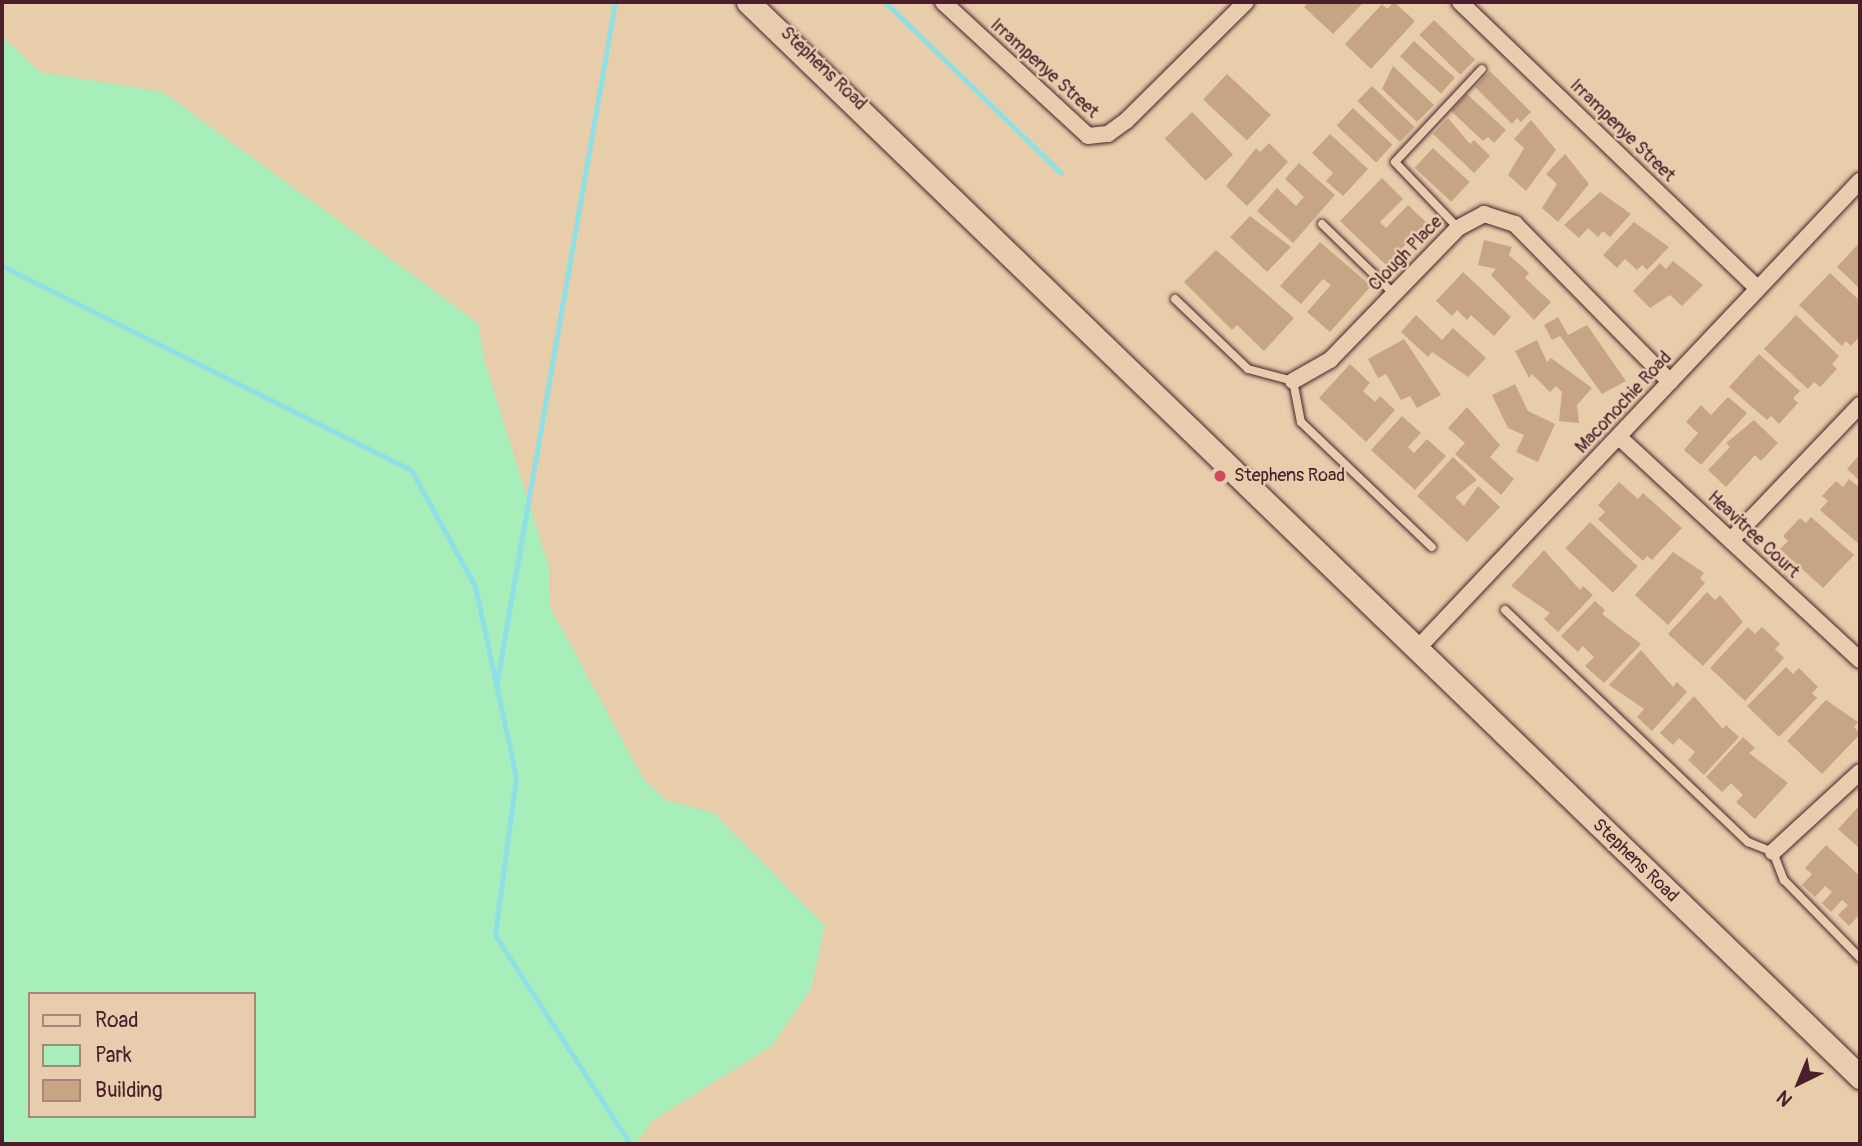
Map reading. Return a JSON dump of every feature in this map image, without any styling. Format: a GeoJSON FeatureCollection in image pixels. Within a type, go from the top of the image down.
{"type":"FeatureCollection","features":[{"type":"Feature","properties":{"kind":"street","name":"Stephens Road"},"geometry":{"type":"LineString","coordinates":[[748,2],[768,16],[1416,650],[1860,1076]]}},
{"type":"Feature","properties":{"kind":"street","name":"Irrampenye Street"},"geometry":{"type":"LineString","coordinates":[[943,2],[1088,136],[1108,134],[1126,121],[1246,2]]}},
{"type":"Feature","properties":{"kind":"street","name":"Irrampenye Street"},"geometry":{"type":"LineString","coordinates":[[1460,2],[1757,288]]}},
{"type":"Feature","properties":{"kind":"street","name":"Maconochie Road"},"geometry":{"type":"LineString","coordinates":[[1416,650],[1860,181]]}},
{"type":"Feature","properties":{"kind":"street","name":"Clough Place"},"geometry":{"type":"LineString","coordinates":[[1293,381],[1330,360],[1458,228],[1484,214],[1515,225],[1670,382]]}},
{"type":"Feature","properties":{"kind":"street"},"geometry":{"type":"LineString","coordinates":[[1731,540],[1860,405]]}},
{"type":"Feature","properties":{"kind":"street","name":"Heavitree Court"},"geometry":{"type":"LineString","coordinates":[[1619,437],[1860,660]]}},
{"type":"Feature","properties":{"kind":"street"},"geometry":{"type":"LineString","coordinates":[[1773,852],[1860,772]]}},
{"type":"Feature","properties":{"kind":"lane"},"geometry":{"type":"LineString","coordinates":[[1458,228],[1395,162],[1482,69]]}},
{"type":"Feature","properties":{"kind":"lane"},"geometry":{"type":"LineString","coordinates":[[1322,224],[1394,294]]}},
{"type":"Feature","properties":{"kind":"lane"},"geometry":{"type":"LineString","coordinates":[[1175,299],[1248,369],[1293,381],[1301,422],[1432,547]]}},
{"type":"Feature","properties":{"kind":"lane"},"geometry":{"type":"LineString","coordinates":[[1505,610],[1748,842],[1773,852],[1784,880],[1860,958]]}},
{"type":"Feature","properties":{"kind":"green space"},"geometry":{"type":"Polygon","coordinates":[[[2,36],[40,72],[163,92],[478,323],[484,359],[549,567],[550,607],[644,780],[666,800],[714,813],[825,926],[811,989],[772,1046],[652,1121],[636,1144],[2,1144],[2,36]]]}},
{"type":"Feature","properties":{"kind":"building"},"geometry":{"type":"Polygon","coordinates":[[[1309,2],[1364,2],[1333,34],[1304,7],[1309,2]]]}},
{"type":"Feature","properties":{"kind":"building"},"geometry":{"type":"Polygon","coordinates":[[[1394,2],[1415,21],[1371,69],[1345,44],[1382,4],[1387,9],[1394,2]]]}},
{"type":"Feature","properties":{"kind":"building"},"geometry":{"type":"Polygon","coordinates":[[[1434,20],[1475,60],[1460,75],[1419,35],[1434,20]]]}},
{"type":"Feature","properties":{"kind":"building"},"geometry":{"type":"Polygon","coordinates":[[[1414,41],[1455,78],[1441,93],[1400,57],[1414,41]]]}},
{"type":"Feature","properties":{"kind":"building"},"geometry":{"type":"Polygon","coordinates":[[[1393,66],[1434,105],[1417,122],[1382,89],[1393,66]]]}},
{"type":"Feature","properties":{"kind":"building"},"geometry":{"type":"Polygon","coordinates":[[[1490,71],[1531,112],[1521,122],[1517,118],[1512,124],[1475,87],[1490,71]]]}},
{"type":"Feature","properties":{"kind":"building"},"geometry":{"type":"Polygon","coordinates":[[[1227,74],[1271,115],[1247,141],[1203,100],[1227,74]]]}},
{"type":"Feature","properties":{"kind":"building"},"geometry":{"type":"Polygon","coordinates":[[[1372,86],[1414,127],[1400,142],[1357,101],[1372,86]]]}},
{"type":"Feature","properties":{"kind":"building"},"geometry":{"type":"Polygon","coordinates":[[[1467,94],[1506,130],[1494,143],[1488,137],[1483,141],[1451,111],[1467,94]]]}},
{"type":"Feature","properties":{"kind":"building"},"geometry":{"type":"Polygon","coordinates":[[[1353,108],[1392,145],[1376,162],[1337,126],[1353,108]]]}},
{"type":"Feature","properties":{"kind":"building"},"geometry":{"type":"Polygon","coordinates":[[[1192,112],[1233,154],[1206,181],[1165,138],[1192,112]]]}},
{"type":"Feature","properties":{"kind":"building"},"geometry":{"type":"Polygon","coordinates":[[[1448,118],[1470,144],[1474,140],[1490,156],[1474,173],[1433,134],[1448,118]]]}},
{"type":"Feature","properties":{"kind":"building"},"geometry":{"type":"Polygon","coordinates":[[[1531,120],[1556,150],[1526,191],[1508,175],[1524,148],[1514,139],[1531,120]]]}},
{"type":"Feature","properties":{"kind":"building"},"geometry":{"type":"Polygon","coordinates":[[[1330,134],[1368,169],[1343,196],[1326,181],[1333,173],[1312,153],[1330,134]]]}},
{"type":"Feature","properties":{"kind":"building"},"geometry":{"type":"Polygon","coordinates":[[[1269,143],[1288,162],[1247,206],[1226,186],[1256,148],[1260,152],[1269,143]]]}},
{"type":"Feature","properties":{"kind":"building"},"geometry":{"type":"Polygon","coordinates":[[[1433,148],[1470,182],[1451,202],[1415,168],[1433,148]]]}},
{"type":"Feature","properties":{"kind":"building"},"geometry":{"type":"Polygon","coordinates":[[[1565,154],[1589,184],[1558,222],[1542,208],[1557,184],[1546,174],[1565,154]]]}},
{"type":"Feature","properties":{"kind":"building"},"geometry":{"type":"Polygon","coordinates":[[[1299,163],[1335,195],[1293,243],[1257,211],[1277,188],[1296,206],[1304,197],[1285,179],[1299,163]]]}},
{"type":"Feature","properties":{"kind":"building"},"geometry":{"type":"Polygon","coordinates":[[[1382,178],[1403,199],[1380,222],[1386,228],[1408,205],[1427,223],[1386,265],[1340,221],[1382,178]]]}},
{"type":"Feature","properties":{"kind":"building"},"geometry":{"type":"Polygon","coordinates":[[[1600,192],[1631,214],[1610,237],[1603,231],[1598,237],[1588,228],[1579,238],[1564,225],[1600,192]]]}},
{"type":"Feature","properties":{"kind":"building"},"geometry":{"type":"Polygon","coordinates":[[[1250,216],[1291,247],[1267,272],[1230,237],[1250,216]]]}},
{"type":"Feature","properties":{"kind":"building"},"geometry":{"type":"Polygon","coordinates":[[[1634,222],[1669,247],[1647,270],[1642,265],[1637,270],[1625,259],[1617,268],[1603,255],[1634,222]]]}},
{"type":"Feature","properties":{"kind":"building"},"geometry":{"type":"Polygon","coordinates":[[[1484,240],[1512,247],[1509,255],[1529,273],[1525,278],[1551,302],[1534,320],[1491,275],[1496,269],[1478,265],[1484,240]]]}},
{"type":"Feature","properties":{"kind":"building"},"geometry":{"type":"Polygon","coordinates":[[[1320,242],[1371,286],[1330,332],[1307,312],[1331,285],[1323,279],[1301,304],[1280,286],[1320,242]]]}},
{"type":"Feature","properties":{"kind":"building"},"geometry":{"type":"Polygon","coordinates":[[[1860,242],[1860,289],[1837,267],[1860,242]]]}},
{"type":"Feature","properties":{"kind":"building"},"geometry":{"type":"Polygon","coordinates":[[[1216,250],[1294,318],[1264,351],[1237,325],[1232,330],[1184,282],[1216,250]]]}},
{"type":"Feature","properties":{"kind":"building"},"geometry":{"type":"Polygon","coordinates":[[[1673,261],[1703,285],[1682,306],[1670,295],[1650,308],[1633,291],[1660,263],[1666,269],[1673,261]]]}},
{"type":"Feature","properties":{"kind":"building"},"geometry":{"type":"Polygon","coordinates":[[[1463,272],[1511,317],[1494,336],[1471,315],[1467,320],[1457,310],[1452,316],[1436,301],[1463,272]]]}},
{"type":"Feature","properties":{"kind":"building"},"geometry":{"type":"Polygon","coordinates":[[[1830,273],[1860,301],[1860,336],[1851,346],[1846,341],[1842,346],[1799,305],[1830,273]]]}},
{"type":"Feature","properties":{"kind":"building"},"geometry":{"type":"Polygon","coordinates":[[[1416,315],[1442,340],[1453,328],[1486,358],[1468,377],[1432,352],[1428,357],[1401,332],[1416,315]]]}},
{"type":"Feature","properties":{"kind":"building"},"geometry":{"type":"Polygon","coordinates":[[[1796,315],[1839,356],[1832,364],[1837,369],[1820,387],[1814,382],[1808,389],[1764,349],[1796,315]]]}},
{"type":"Feature","properties":{"kind":"building"},"geometry":{"type":"Polygon","coordinates":[[[1558,317],[1568,335],[1587,325],[1626,381],[1602,394],[1560,336],[1552,340],[1544,325],[1558,317]]]}},
{"type":"Feature","properties":{"kind":"building"},"geometry":{"type":"Polygon","coordinates":[[[1404,339],[1441,395],[1417,408],[1410,396],[1401,400],[1386,374],[1378,378],[1368,359],[1404,339]]]}},
{"type":"Feature","properties":{"kind":"building"},"geometry":{"type":"Polygon","coordinates":[[[1537,340],[1547,362],[1551,358],[1592,388],[1577,405],[1579,423],[1559,421],[1562,392],[1556,386],[1550,392],[1532,374],[1529,378],[1515,351],[1537,340]]]}},
{"type":"Feature","properties":{"kind":"building"},"geometry":{"type":"Polygon","coordinates":[[[1759,354],[1800,391],[1793,398],[1798,403],[1779,424],[1771,416],[1767,420],[1729,387],[1759,354]]]}},
{"type":"Feature","properties":{"kind":"building"},"geometry":{"type":"Polygon","coordinates":[[[1350,364],[1370,383],[1363,391],[1375,402],[1380,396],[1395,410],[1366,442],[1319,398],[1350,364]]]}},
{"type":"Feature","properties":{"kind":"building"},"geometry":{"type":"Polygon","coordinates":[[[1515,384],[1528,411],[1555,424],[1538,462],[1516,452],[1524,435],[1508,428],[1492,395],[1515,384]]]}},
{"type":"Feature","properties":{"kind":"building"},"geometry":{"type":"Polygon","coordinates":[[[1728,397],[1747,413],[1701,465],[1684,450],[1698,433],[1686,422],[1701,405],[1711,415],[1728,397]]]}},
{"type":"Feature","properties":{"kind":"building"},"geometry":{"type":"Polygon","coordinates":[[[1467,407],[1500,445],[1490,457],[1514,479],[1501,495],[1455,454],[1465,443],[1448,428],[1467,407]]]}},
{"type":"Feature","properties":{"kind":"building"},"geometry":{"type":"Polygon","coordinates":[[[1402,416],[1421,433],[1408,447],[1414,453],[1427,439],[1446,456],[1415,490],[1371,450],[1402,416]]]}},
{"type":"Feature","properties":{"kind":"building"},"geometry":{"type":"Polygon","coordinates":[[[1754,420],[1778,443],[1761,461],[1755,455],[1726,487],[1708,470],[1730,447],[1726,443],[1754,420]]]}},
{"type":"Feature","properties":{"kind":"building"},"geometry":{"type":"Polygon","coordinates":[[[1860,454],[1860,481],[1847,469],[1860,454]]]}},
{"type":"Feature","properties":{"kind":"building"},"geometry":{"type":"Polygon","coordinates":[[[1453,457],[1477,480],[1455,497],[1464,506],[1478,486],[1500,507],[1467,542],[1417,496],[1453,457]]]}},
{"type":"Feature","properties":{"kind":"building"},"geometry":{"type":"Polygon","coordinates":[[[1849,479],[1860,488],[1860,545],[1820,510],[1828,501],[1822,496],[1836,481],[1843,487],[1849,479]]]}},
{"type":"Feature","properties":{"kind":"building"},"geometry":{"type":"Polygon","coordinates":[[[1619,482],[1638,499],[1643,493],[1682,528],[1652,560],[1647,556],[1643,561],[1598,519],[1605,512],[1598,505],[1619,482]]]}},
{"type":"Feature","properties":{"kind":"building"},"geometry":{"type":"Polygon","coordinates":[[[1811,517],[1854,555],[1823,588],[1780,549],[1788,541],[1783,536],[1800,518],[1806,523],[1811,517]]]}},
{"type":"Feature","properties":{"kind":"building"},"geometry":{"type":"Polygon","coordinates":[[[1590,522],[1638,566],[1613,593],[1565,548],[1590,522]]]}},
{"type":"Feature","properties":{"kind":"building"},"geometry":{"type":"Polygon","coordinates":[[[1544,550],[1580,590],[1583,586],[1593,595],[1558,632],[1544,619],[1550,613],[1511,586],[1544,550]]]}},
{"type":"Feature","properties":{"kind":"building"},"geometry":{"type":"Polygon","coordinates":[[[1673,552],[1704,573],[1700,578],[1705,583],[1668,625],[1635,595],[1673,552]]]}},
{"type":"Feature","properties":{"kind":"building"},"geometry":{"type":"Polygon","coordinates":[[[1707,592],[1715,600],[1720,595],[1743,622],[1703,666],[1668,634],[1707,592]]]}},
{"type":"Feature","properties":{"kind":"building"},"geometry":{"type":"Polygon","coordinates":[[[1595,601],[1605,610],[1602,614],[1641,644],[1604,683],[1585,666],[1594,657],[1583,646],[1578,652],[1561,636],[1595,601]]]}},
{"type":"Feature","properties":{"kind":"building"},"geometry":{"type":"Polygon","coordinates":[[[1748,627],[1755,634],[1762,627],[1780,644],[1775,649],[1784,658],[1745,701],[1710,668],[1748,627]]]}},
{"type":"Feature","properties":{"kind":"building"},"geometry":{"type":"Polygon","coordinates":[[[1641,650],[1673,687],[1677,682],[1687,692],[1652,731],[1637,717],[1644,709],[1609,685],[1641,650]]]}},
{"type":"Feature","properties":{"kind":"building"},"geometry":{"type":"Polygon","coordinates":[[[1786,667],[1793,674],[1799,668],[1818,687],[1812,693],[1817,698],[1779,737],[1747,706],[1786,667]]]}},
{"type":"Feature","properties":{"kind":"building"},"geometry":{"type":"Polygon","coordinates":[[[1694,696],[1723,729],[1726,725],[1739,737],[1704,775],[1688,760],[1695,752],[1679,738],[1673,745],[1660,733],[1694,696]]]}},
{"type":"Feature","properties":{"kind":"building"},"geometry":{"type":"Polygon","coordinates":[[[1826,700],[1858,722],[1854,727],[1860,734],[1822,774],[1787,741],[1826,700]]]}},
{"type":"Feature","properties":{"kind":"building"},"geometry":{"type":"Polygon","coordinates":[[[1743,737],[1755,748],[1749,753],[1788,783],[1755,819],[1736,802],[1743,795],[1731,783],[1722,792],[1706,777],[1743,737]]]}},
{"type":"Feature","properties":{"kind":"building"},"geometry":{"type":"Polygon","coordinates":[[[1860,805],[1860,849],[1838,829],[1860,805]]]}},
{"type":"Feature","properties":{"kind":"building"},"geometry":{"type":"Polygon","coordinates":[[[1826,845],[1860,876],[1860,914],[1849,926],[1838,915],[1848,905],[1842,900],[1831,912],[1822,903],[1832,892],[1825,886],[1815,897],[1802,885],[1812,874],[1805,868],[1826,845]]]}},
{"type":"Feature","properties":{"kind":"waterway"},"geometry":{"type":"LineString","coordinates":[[497,681],[615,2]]}},
{"type":"Feature","properties":{"kind":"waterway"},"geometry":{"type":"LineString","coordinates":[[885,2],[1061,173]]}},
{"type":"Feature","properties":{"kind":"waterway"},"geometry":{"type":"LineString","coordinates":[[2,266],[411,470],[475,586],[516,777],[495,935],[630,1144]]}},
{"type":"Feature","properties":{"kind":"place","name":"Stephens Road"},"geometry":{"type":"Point","coordinates":[1220,476]}}]}
